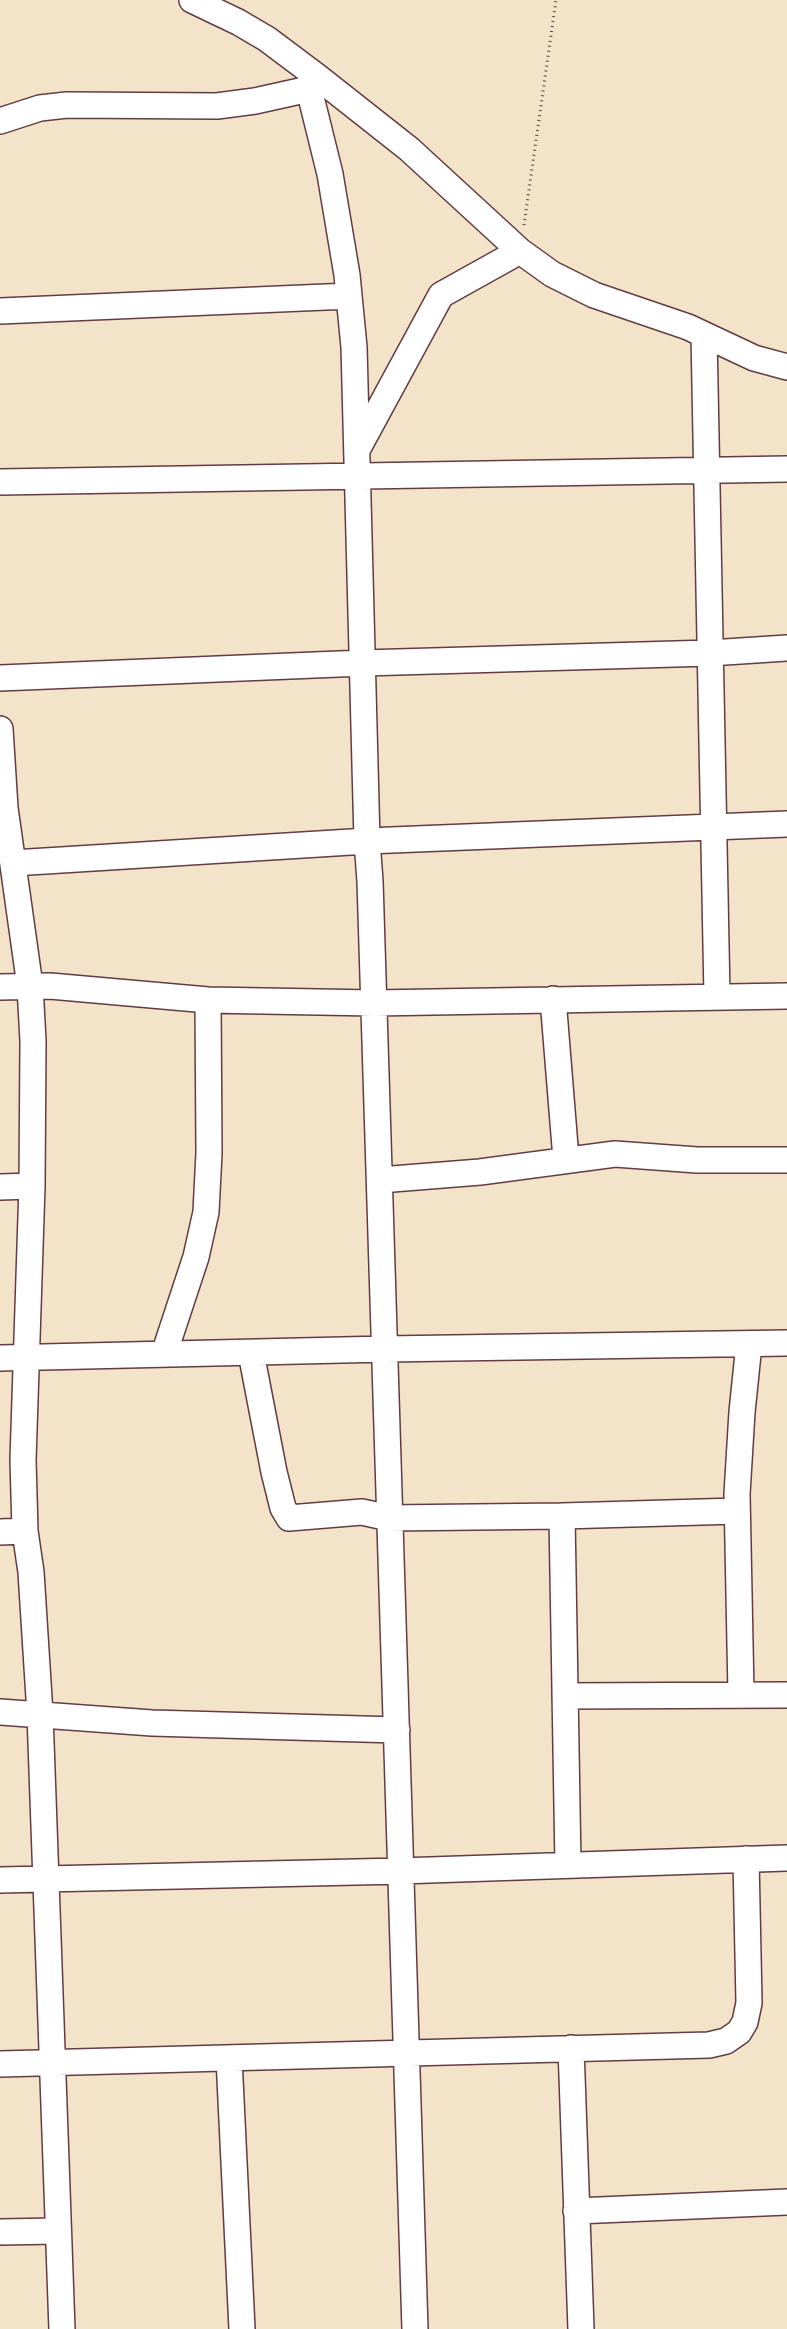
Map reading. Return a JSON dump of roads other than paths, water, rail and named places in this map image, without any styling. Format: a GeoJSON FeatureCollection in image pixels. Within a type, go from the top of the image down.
{"type":"FeatureCollection","features":[{"type":"Feature","properties":{"kind":"street"},"geometry":{"type":"LineString","coordinates":[[192,0],[238,22],[267,39],[314,83],[410,149],[520,251],[552,274],[594,295],[669,320],[754,358],[787,367]]}},
{"type":"Feature","properties":{"kind":"street"},"geometry":{"type":"LineString","coordinates":[[0,121],[40,108],[67,105],[217,106],[256,101],[314,83]]}},
{"type":"Feature","properties":{"kind":"street"},"geometry":{"type":"LineString","coordinates":[[314,83],[349,296],[354,347],[367,841],[380,1180],[415,2329]]}},
{"type":"Feature","properties":{"kind":"street"},"geometry":{"type":"LineString","coordinates":[[357,450],[441,295],[520,251]]}},
{"type":"Feature","properties":{"kind":"street"},"geometry":{"type":"LineString","coordinates":[[0,310],[349,296]]}},
{"type":"Feature","properties":{"kind":"street"},"geometry":{"type":"LineString","coordinates":[[704,335],[717,996]]}},
{"type":"Feature","properties":{"kind":"street"},"geometry":{"type":"LineString","coordinates":[[0,482],[787,469]]}},
{"type":"Feature","properties":{"kind":"street"},"geometry":{"type":"LineString","coordinates":[[0,678],[363,663],[710,653],[787,648]]}},
{"type":"Feature","properties":{"kind":"street"},"geometry":{"type":"LineString","coordinates":[[0,729],[2,808],[13,863],[30,986],[33,1041],[32,1186],[22,1441],[25,1530],[31,1572],[40,1714],[44,1879],[62,2329]]}},
{"type":"Feature","properties":{"kind":"street"},"geometry":{"type":"LineString","coordinates":[[13,863],[367,841],[787,824]]}},
{"type":"Feature","properties":{"kind":"street"},"geometry":{"type":"LineString","coordinates":[[0,987],[30,986],[208,1000],[374,1002],[787,996]]}},
{"type":"Feature","properties":{"kind":"street"},"geometry":{"type":"LineString","coordinates":[[553,999],[566,1159]]}},
{"type":"Feature","properties":{"kind":"street"},"geometry":{"type":"LineString","coordinates":[[164,1354],[196,1256],[206,1212],[209,1153],[208,1000]]}},
{"type":"Feature","properties":{"kind":"street"},"geometry":{"type":"LineString","coordinates":[[380,1180],[480,1172],[566,1159],[615,1154],[697,1160],[787,1160]]}},
{"type":"Feature","properties":{"kind":"street"},"geometry":{"type":"LineString","coordinates":[[0,1187],[32,1186]]}},
{"type":"Feature","properties":{"kind":"street"},"geometry":{"type":"LineString","coordinates":[[0,1358],[385,1349],[787,1343]]}},
{"type":"Feature","properties":{"kind":"street"},"geometry":{"type":"LineString","coordinates":[[741,1694],[737,1511],[742,1412],[749,1344]]}},
{"type":"Feature","properties":{"kind":"street"},"geometry":{"type":"LineString","coordinates":[[251,1353],[274,1472],[287,1517],[295,1519],[362,1512],[389,1518],[737,1511]]}},
{"type":"Feature","properties":{"kind":"street"},"geometry":{"type":"LineString","coordinates":[[562,1516],[568,1865]]}},
{"type":"Feature","properties":{"kind":"street"},"geometry":{"type":"LineString","coordinates":[[0,1532],[25,1530]]}},
{"type":"Feature","properties":{"kind":"street"},"geometry":{"type":"LineString","coordinates":[[565,1696],[787,1694]]}},
{"type":"Feature","properties":{"kind":"street"},"geometry":{"type":"LineString","coordinates":[[0,1712],[152,1722],[397,1730]]}},
{"type":"Feature","properties":{"kind":"street"},"geometry":{"type":"LineString","coordinates":[[0,1880],[400,1871],[787,1858]]}},
{"type":"Feature","properties":{"kind":"street"},"geometry":{"type":"LineString","coordinates":[[0,2064],[709,2045],[726,2041],[739,2032],[745,2022],[749,2003],[746,1859]]}},
{"type":"Feature","properties":{"kind":"street"},"geometry":{"type":"LineString","coordinates":[[570,2048],[581,2329]]}},
{"type":"Feature","properties":{"kind":"street"},"geometry":{"type":"LineString","coordinates":[[228,2058],[242,2329]]}},
{"type":"Feature","properties":{"kind":"street"},"geometry":{"type":"LineString","coordinates":[[576,2211],[787,2202]]}},
{"type":"Feature","properties":{"kind":"street"},"geometry":{"type":"LineString","coordinates":[[0,2232],[57,2231]]}}]}
